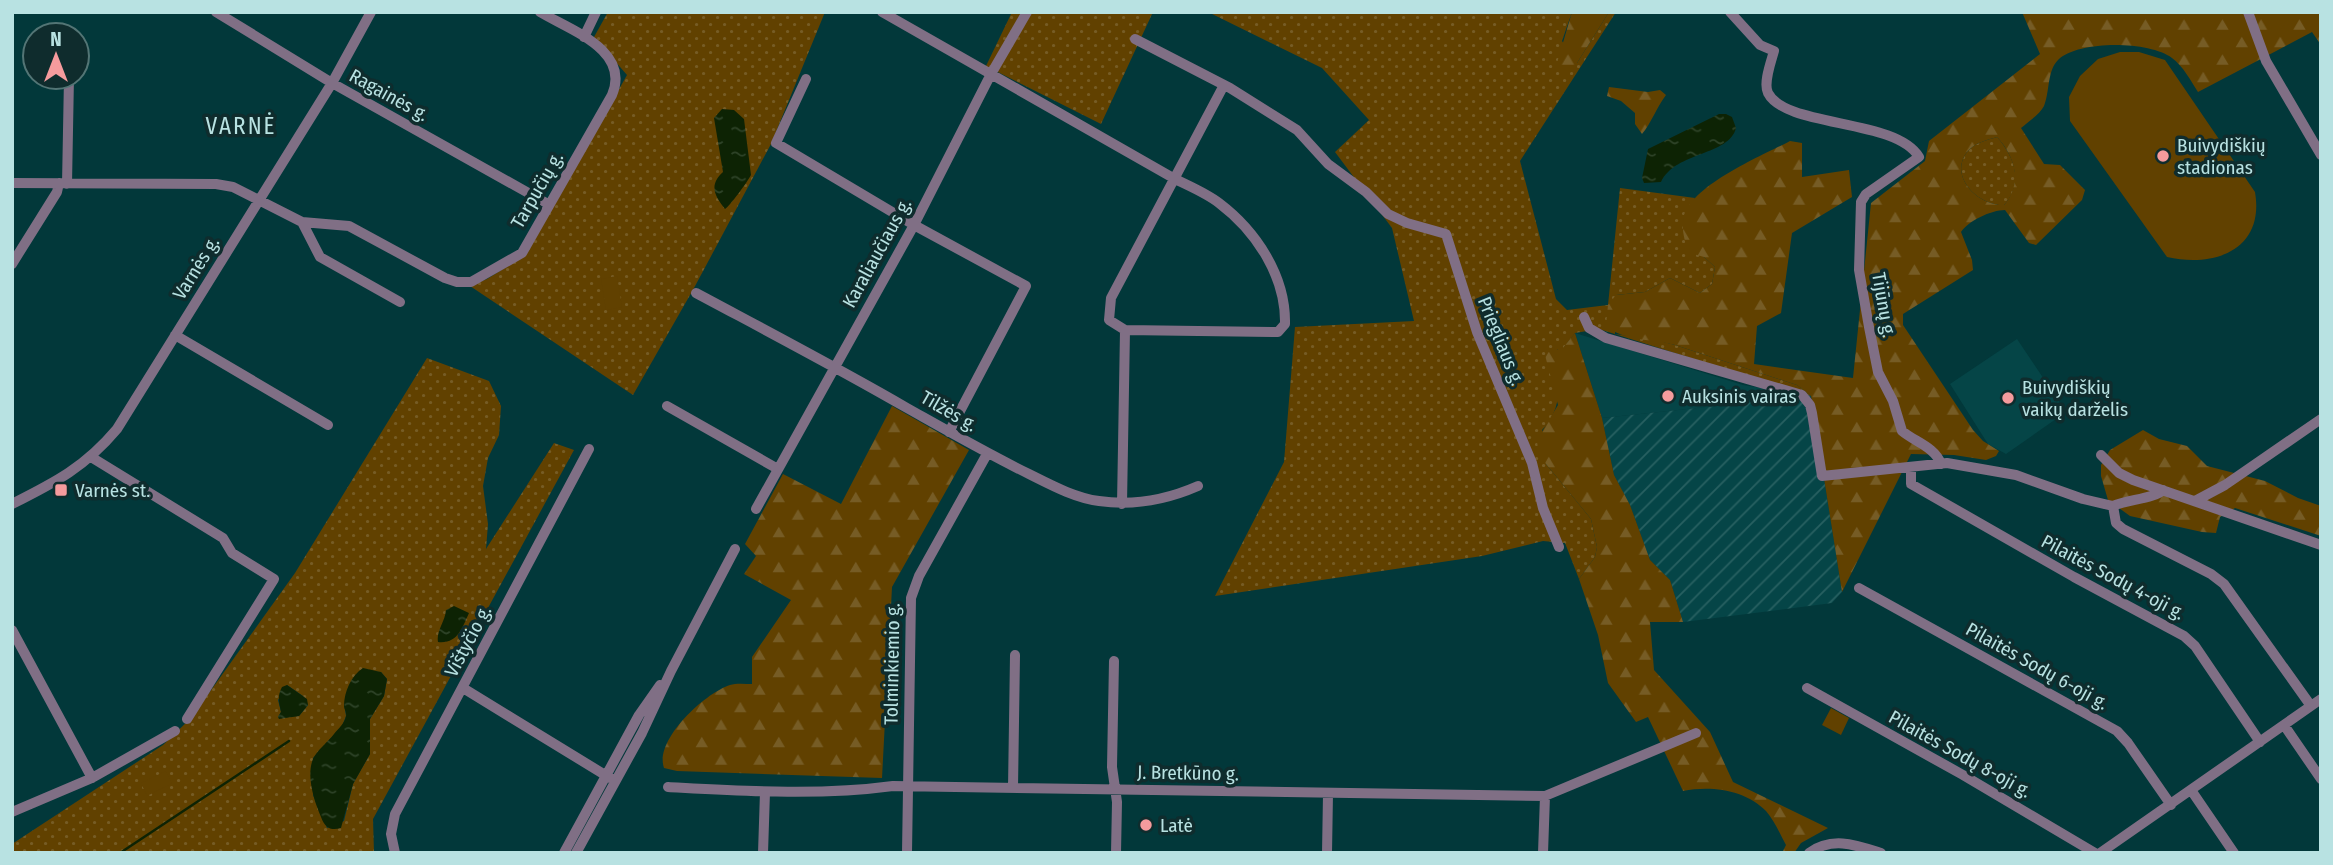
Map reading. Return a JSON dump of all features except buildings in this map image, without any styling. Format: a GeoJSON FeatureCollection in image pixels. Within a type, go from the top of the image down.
{"type":"FeatureCollection","features":[{"type":"Feature","properties":{"kind":"street","name":"Ragainės g."},"geometry":{"type":"LineString","coordinates":[[216,12],[332,83],[548,204]]}},
{"type":"Feature","properties":{"kind":"street","name":"Varnės g."},"geometry":{"type":"LineString","coordinates":[[12,504],[57,481],[92,457],[117,429],[332,83],[371,12]]}},
{"type":"Feature","properties":{"kind":"street","name":"Tarpučių g."},"geometry":{"type":"LineString","coordinates":[[302,222],[349,226],[457,282],[471,282],[522,253],[617,81],[614,65],[600,46],[540,12]]}},
{"type":"Feature","properties":{"kind":"street"},"geometry":{"type":"LineString","coordinates":[[584,37],[596,12]]}},
{"type":"Feature","properties":{"kind":"street"},"geometry":{"type":"LineString","coordinates":[[882,12],[1175,179],[1225,208],[1242,222],[1276,273],[1286,307],[1283,328],[1278,332],[1125,330],[1109,320],[1111,298],[1175,179],[1224,85],[1135,39]]}},
{"type":"Feature","properties":{"kind":"street","name":"Karaliaučiaus g."},"geometry":{"type":"LineString","coordinates":[[756,509],[914,225],[991,74],[1027,12]]}},
{"type":"Feature","properties":{"kind":"street","name":"Tijūnų g."},"geometry":{"type":"LineString","coordinates":[[1730,12],[1760,45],[1774,51],[1766,86],[1774,101],[1803,114],[1871,130],[1897,140],[1914,149],[1919,157],[1866,194],[1861,202],[1859,270],[1878,372],[1893,401],[1902,431],[1930,449],[1941,464]]}},
{"type":"Feature","properties":{"kind":"street"},"geometry":{"type":"LineString","coordinates":[[2248,12],[2266,61],[2321,155]]}},
{"type":"Feature","properties":{"kind":"street"},"geometry":{"type":"LineString","coordinates":[[806,79],[776,144],[914,225],[1026,286],[949,432]]}},
{"type":"Feature","properties":{"kind":"street","name":"Priegliaus g."},"geometry":{"type":"LineString","coordinates":[[1224,85],[1297,131],[1328,164],[1366,192],[1388,214],[1407,223],[1446,234],[1477,332],[1532,463],[1543,508],[1559,547]]}},
{"type":"Feature","properties":{"kind":"street"},"geometry":{"type":"LineString","coordinates":[[12,264],[63,183],[68,91]]}},
{"type":"Feature","properties":{"kind":"street"},"geometry":{"type":"LineString","coordinates":[[12,183],[224,185],[302,222],[320,257],[400,302]]}},
{"type":"Feature","properties":{"kind":"street","name":"Tilžės g."},"geometry":{"type":"LineString","coordinates":[[696,293],[987,454],[1082,497],[1122,504],[1162,499],[1198,486]]}},
{"type":"Feature","properties":{"kind":"street"},"geometry":{"type":"LineString","coordinates":[[1584,317],[1589,328],[1606,338],[1802,395],[1810,405],[1812,413],[1822,476],[1941,464],[1964,466],[2016,475],[2083,499],[2113,506],[2125,500],[2154,496],[2163,490]]}},
{"type":"Feature","properties":{"kind":"street"},"geometry":{"type":"LineString","coordinates":[[1122,504],[1125,330]]}},
{"type":"Feature","properties":{"kind":"street"},"geometry":{"type":"LineString","coordinates":[[175,335],[328,425]]}},
{"type":"Feature","properties":{"kind":"street"},"geometry":{"type":"LineString","coordinates":[[667,406],[778,469]]}},
{"type":"Feature","properties":{"kind":"street"},"geometry":{"type":"LineString","coordinates":[[2195,501],[2225,485],[2321,419]]}},
{"type":"Feature","properties":{"kind":"street","name":"Vištyčio g."},"geometry":{"type":"LineString","coordinates":[[395,853],[391,834],[395,814],[589,449]]}},
{"type":"Feature","properties":{"kind":"street","name":"Tolminkiemio g."},"geometry":{"type":"LineString","coordinates":[[907,853],[911,598],[919,576],[987,454]]}},
{"type":"Feature","properties":{"kind":"street"},"geometry":{"type":"LineString","coordinates":[[2101,456],[2119,473],[2321,545]]}},
{"type":"Feature","properties":{"kind":"street"},"geometry":{"type":"LineString","coordinates":[[92,457],[223,538],[232,553],[274,579],[187,719]]}},
{"type":"Feature","properties":{"kind":"street","name":"Pilaitės Sodų 4-oji g."},"geometry":{"type":"LineString","coordinates":[[1910,467],[1912,484],[2074,578],[2184,636],[2195,646],[2260,742]]}},
{"type":"Feature","properties":{"kind":"street"},"geometry":{"type":"LineString","coordinates":[[2097,853],[2171,805],[2316,702],[2224,584],[2211,574],[2123,529],[2116,523],[2113,506]]}},
{"type":"Feature","properties":{"kind":"street"},"geometry":{"type":"LineString","coordinates":[[576,853],[647,703],[671,671],[735,549]]}},
{"type":"Feature","properties":{"kind":"street","name":"Pilaitės Sodų 6-oji g."},"geometry":{"type":"LineString","coordinates":[[1859,588],[2117,731],[2171,805]]}},
{"type":"Feature","properties":{"kind":"street"},"geometry":{"type":"LineString","coordinates":[[12,630],[92,778]]}},
{"type":"Feature","properties":{"kind":"street"},"geometry":{"type":"LineString","coordinates":[[1013,788],[1014,655]]}},
{"type":"Feature","properties":{"kind":"street"},"geometry":{"type":"LineString","coordinates":[[1114,661],[1112,767],[1116,853]]}},
{"type":"Feature","properties":{"kind":"street"},"geometry":{"type":"LineString","coordinates":[[463,688],[610,778]]}},
{"type":"Feature","properties":{"kind":"street","name":"Pilaitės Sodų 8-oji g."},"geometry":{"type":"LineString","coordinates":[[1807,688],[2097,853]]}},
{"type":"Feature","properties":{"kind":"street"},"geometry":{"type":"LineString","coordinates":[[2284,726],[2321,779]]}},
{"type":"Feature","properties":{"kind":"street"},"geometry":{"type":"LineString","coordinates":[[12,812],[92,778],[175,731]]}},
{"type":"Feature","properties":{"kind":"street","name":"J. Bretkūno g."},"geometry":{"type":"LineString","coordinates":[[668,787],[765,792],[854,791],[908,786],[1545,796],[1696,733]]}},
{"type":"Feature","properties":{"kind":"street"},"geometry":{"type":"LineString","coordinates":[[564,853],[610,778]]}},
{"type":"Feature","properties":{"kind":"street"},"geometry":{"type":"LineString","coordinates":[[2191,790],[2234,853]]}},
{"type":"Feature","properties":{"kind":"street"},"geometry":{"type":"LineString","coordinates":[[763,853],[765,792]]}},
{"type":"Feature","properties":{"kind":"street"},"geometry":{"type":"LineString","coordinates":[[1327,853],[1328,794]]}},
{"type":"Feature","properties":{"kind":"street"},"geometry":{"type":"LineString","coordinates":[[1543,853],[1545,796]]}},
{"type":"Feature","properties":{"kind":"street"},"geometry":{"type":"LineString","coordinates":[[1809,853],[1821,845],[1834,843],[1855,844],[1881,853]]}},
{"type":"Feature","properties":{"kind":"shaded area"},"geometry":{"type":"Polygon","coordinates":[[[1575,333],[1743,385],[1811,396],[1602,418],[1575,333]]]}},
{"type":"Feature","properties":{"kind":"shaded area","name":"Buivydiškių vaikų darželis"},"geometry":{"type":"Polygon","coordinates":[[[2017,339],[2066,412],[2006,454],[1988,444],[1950,384],[2017,339]]]}},
{"type":"Feature","properties":{"kind":"shaded area"},"geometry":{"type":"Polygon","coordinates":[[[1811,396],[1842,592],[1832,603],[1683,622],[1670,580],[1650,560],[1630,505],[1614,475],[1602,418],[1811,396]]]}},
{"type":"Feature","properties":{"kind":"green space"},"geometry":{"type":"Polygon","coordinates":[[[608,12],[825,12],[771,144],[633,395],[470,286],[487,279],[526,255],[627,75],[594,37],[608,12]]]}},
{"type":"Feature","properties":{"kind":"green space"},"geometry":{"type":"Polygon","coordinates":[[[1012,12],[1153,12],[1101,124],[986,66],[1012,12]]]}},
{"type":"Feature","properties":{"kind":"green space"},"geometry":{"type":"Polygon","coordinates":[[[1208,12],[1572,12],[1562,41],[1577,63],[1609,12],[1616,12],[1520,161],[1556,299],[1567,310],[1608,305],[1620,188],[1695,198],[1683,220],[1704,257],[1715,267],[1712,284],[1700,293],[1670,278],[1645,292],[1616,295],[1615,334],[1675,345],[1797,385],[1811,396],[1599,329],[1575,333],[1563,349],[1557,349],[1559,392],[1554,412],[1542,430],[1546,464],[1591,519],[1597,547],[1595,557],[1579,579],[1565,543],[1543,541],[1482,556],[1215,596],[1284,462],[1295,327],[1414,321],[1392,228],[1335,152],[1369,120],[1322,68],[1208,12]]]}},
{"type":"Feature","properties":{"kind":"green space"},"geometry":{"type":"Polygon","coordinates":[[[1572,12],[1609,12],[1577,63],[1564,73],[1557,63],[1572,12]]]}},
{"type":"Feature","properties":{"kind":"green space"},"geometry":{"type":"Polygon","coordinates":[[[2022,12],[2321,12],[2321,45],[2312,32],[2198,92],[2176,61],[2147,48],[2097,46],[2068,53],[2058,60],[2050,75],[2044,106],[2021,128],[2044,164],[2060,165],[2085,190],[2082,200],[2036,245],[2029,243],[2005,210],[1974,220],[1961,232],[1973,270],[1903,314],[1903,325],[1973,430],[1983,441],[1999,451],[1996,456],[1986,460],[1954,455],[1911,454],[1842,592],[1811,396],[1797,385],[1675,345],[1613,331],[1606,326],[1608,305],[1616,295],[1645,292],[1670,278],[1700,293],[1712,284],[1715,267],[1704,257],[1687,252],[1683,220],[1688,207],[1698,195],[1728,173],[1790,141],[1802,143],[1802,177],[1849,170],[1852,197],[1792,233],[1781,313],[1757,326],[1754,364],[1853,378],[1871,203],[1925,161],[1929,141],[2040,54],[2022,12]],[[1997,137],[1973,146],[1962,161],[1961,171],[1969,188],[1976,195],[1985,201],[2004,205],[2010,197],[2015,179],[2012,161],[1997,137]]]}},
{"type":"Feature","properties":{"kind":"green space","name":"Buivydiškių stadionas"},"geometry":{"type":"Polygon","coordinates":[[[2120,52],[2139,52],[2165,60],[2255,192],[2256,212],[2252,228],[2244,241],[2232,250],[2218,257],[2202,260],[2167,257],[2070,121],[2069,97],[2080,76],[2098,59],[2120,52]]]}},
{"type":"Feature","properties":{"kind":"green space"},"geometry":{"type":"Polygon","coordinates":[[[1609,87],[1648,92],[1660,90],[1666,95],[1642,134],[1635,124],[1635,113],[1621,101],[1607,96],[1609,87]]]}},
{"type":"Feature","properties":{"kind":"green space"},"geometry":{"type":"Polygon","coordinates":[[[1997,137],[2008,153],[2015,171],[2014,188],[2004,205],[1985,201],[1976,195],[1964,180],[1961,171],[1962,161],[1970,149],[1997,137]]]}},
{"type":"Feature","properties":{"kind":"green space"},"geometry":{"type":"Polygon","coordinates":[[[617,276],[622,307],[606,310],[601,279],[617,276]]]}},
{"type":"Feature","properties":{"kind":"green space"},"geometry":{"type":"Polygon","coordinates":[[[1575,333],[1602,418],[1614,475],[1630,505],[1650,560],[1670,580],[1683,622],[1650,622],[1654,670],[1710,732],[1733,782],[1828,828],[1801,843],[1794,853],[1782,853],[1786,845],[1774,823],[1766,811],[1749,798],[1716,789],[1683,791],[1648,717],[1636,722],[1608,683],[1598,635],[1579,579],[1595,557],[1597,547],[1591,519],[1546,464],[1538,450],[1537,440],[1558,405],[1545,355],[1549,351],[1563,348],[1575,333]]]}},
{"type":"Feature","properties":{"kind":"green space"},"geometry":{"type":"Polygon","coordinates":[[[427,358],[489,381],[501,406],[499,435],[488,458],[483,486],[488,524],[486,549],[554,443],[574,450],[373,819],[374,853],[12,853],[12,844],[163,745],[191,718],[295,573],[427,358]],[[381,672],[344,704],[346,716],[342,726],[313,758],[313,795],[327,828],[344,821],[353,784],[370,754],[370,719],[384,696],[387,679],[381,672]],[[287,685],[278,700],[281,712],[278,717],[299,716],[308,705],[303,696],[287,685]]]}},
{"type":"Feature","properties":{"kind":"green space"},"geometry":{"type":"Polygon","coordinates":[[[892,406],[969,450],[892,587],[882,778],[677,771],[664,768],[663,757],[667,744],[695,707],[730,685],[752,684],[752,657],[791,600],[744,574],[756,556],[745,544],[783,474],[841,504],[892,406]]]}},
{"type":"Feature","properties":{"kind":"green space"},"geometry":{"type":"Polygon","coordinates":[[[2143,430],[2159,439],[2187,446],[2207,466],[2265,481],[2321,506],[2321,536],[2235,508],[2220,517],[2216,533],[2130,516],[2108,500],[2101,476],[2101,465],[2110,450],[2143,430]]]}},
{"type":"Feature","properties":{"kind":"green space"},"geometry":{"type":"Polygon","coordinates":[[[1831,708],[1849,718],[1841,735],[1822,725],[1831,708]]]}},
{"type":"Feature","properties":{"kind":"green space"},"geometry":{"type":"Polygon","coordinates":[[[166,771],[172,783],[147,796],[141,783],[166,771]]]}},
{"type":"Feature","properties":{"kind":"water"},"geometry":{"type":"Polygon","coordinates":[[[722,109],[734,110],[744,119],[751,175],[725,209],[715,190],[716,181],[723,172],[714,118],[722,109]]]}},
{"type":"Feature","properties":{"kind":"water"},"geometry":{"type":"Polygon","coordinates":[[[1719,114],[1732,117],[1736,128],[1731,137],[1723,144],[1678,164],[1661,182],[1644,183],[1642,178],[1648,149],[1719,114]]]}},
{"type":"Feature","properties":{"kind":"water"},"geometry":{"type":"Polygon","coordinates":[[[454,606],[469,613],[455,638],[438,642],[446,610],[454,606]]]}},
{"type":"Feature","properties":{"kind":"water"},"geometry":{"type":"Polygon","coordinates":[[[363,668],[381,672],[387,679],[384,696],[370,719],[370,754],[353,784],[341,828],[331,829],[324,824],[316,804],[311,766],[317,752],[344,721],[347,690],[355,675],[363,668]]]}},
{"type":"Feature","properties":{"kind":"water"},"geometry":{"type":"Polygon","coordinates":[[[287,685],[307,699],[308,705],[299,716],[279,719],[279,693],[282,687],[287,685]]]}},
{"type":"Feature","properties":{"kind":"waterway"},"geometry":{"type":"LineString","coordinates":[[120,853],[289,741]]}},
{"type":"Feature","properties":{"kind":"place","name":"Buivydiškių stadionas"},"geometry":{"type":"Point","coordinates":[2163,156]}},
{"type":"Feature","properties":{"kind":"place","name":"Auksinis vairas"},"geometry":{"type":"Point","coordinates":[1668,396]}},
{"type":"Feature","properties":{"kind":"place","name":"Buivydiškių vaikų darželis"},"geometry":{"type":"Point","coordinates":[2008,398]}},
{"type":"Feature","properties":{"kind":"place","name":"Varnės st."},"geometry":{"type":"Point","coordinates":[61,490]}},
{"type":"Feature","properties":{"kind":"place","name":"Latė"},"geometry":{"type":"Point","coordinates":[1146,825]}},
{"type":"Feature","properties":{"kind":"district","name":"VARNĖ"},"geometry":{"type":"Point","coordinates":[241,126]}}]}
